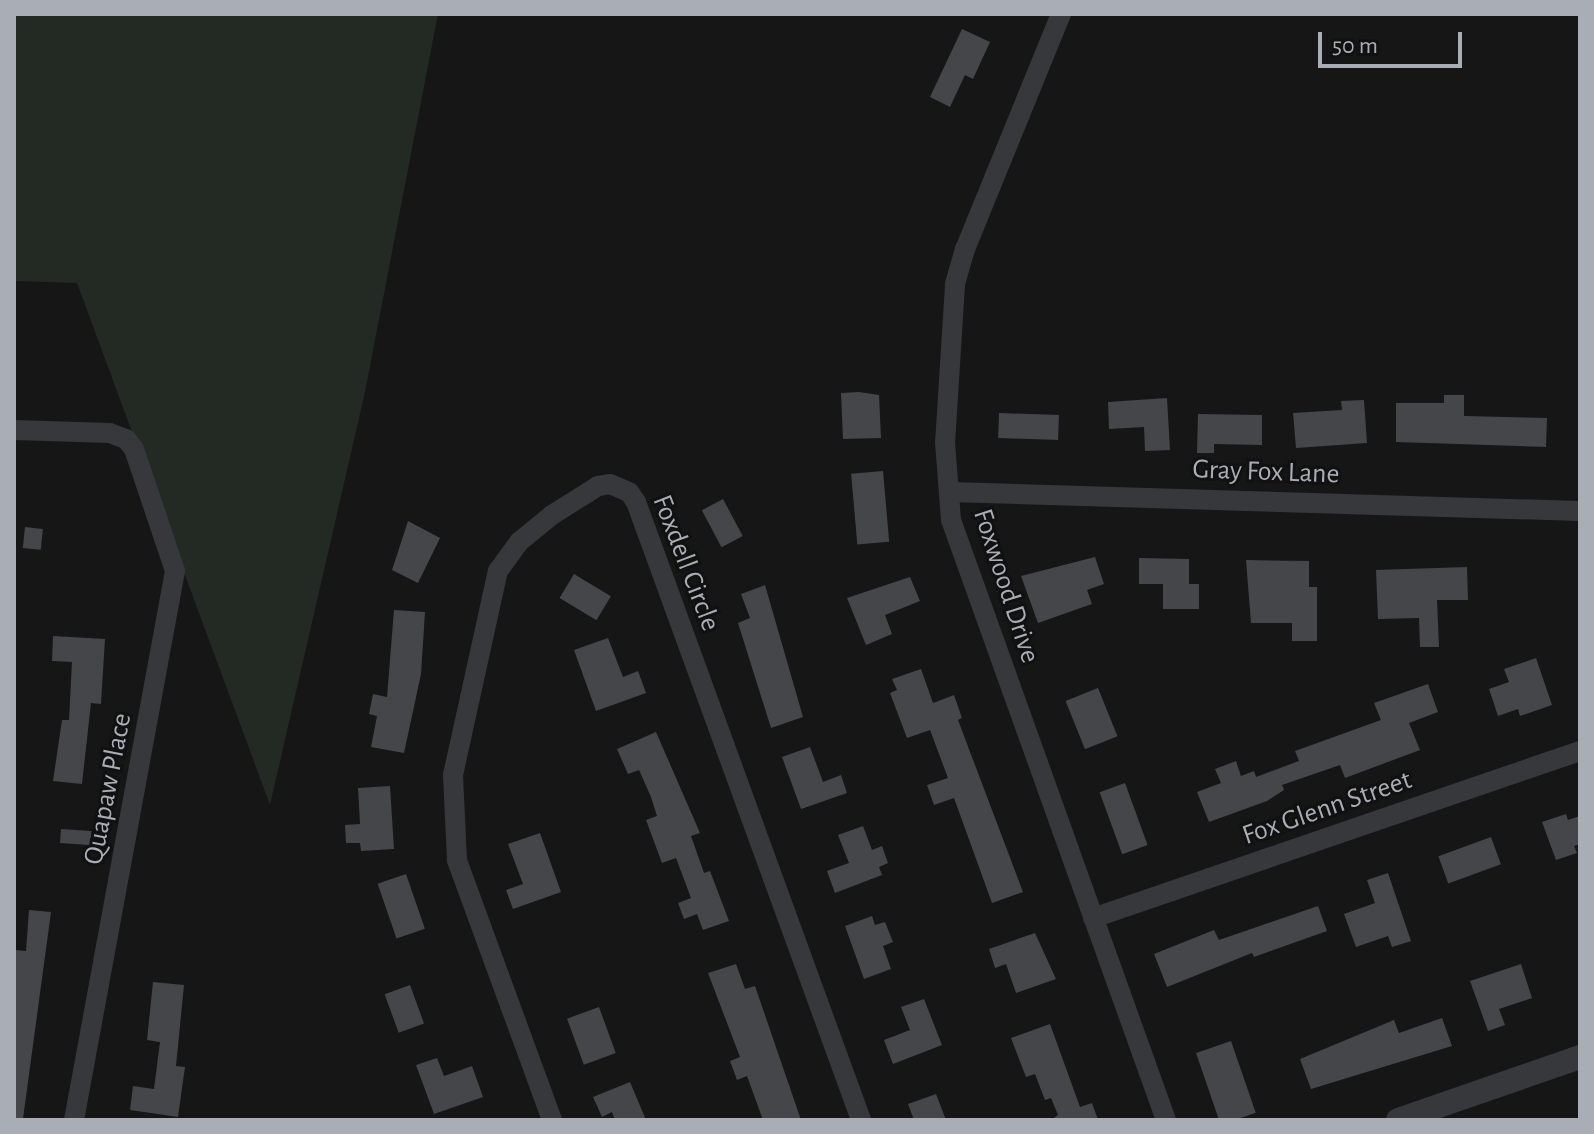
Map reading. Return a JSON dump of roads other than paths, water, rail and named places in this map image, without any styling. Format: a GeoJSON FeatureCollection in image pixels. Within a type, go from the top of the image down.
{"type":"FeatureCollection","features":[{"type":"Feature","properties":{"kind":"street","name":"Foxwood Drive"},"geometry":{"type":"LineString","coordinates":[[1061,14],[965,249],[955,285],[945,442],[956,540],[1166,1120]]}},
{"type":"Feature","properties":{"kind":"street","name":"Quapaw Place"},"geometry":{"type":"LineString","coordinates":[[14,430],[118,434],[134,449],[171,555],[174,588],[74,1120]]}},
{"type":"Feature","properties":{"kind":"street","name":"Foxdell Circle"},"geometry":{"type":"LineString","coordinates":[[552,1120],[457,860],[453,775],[498,571],[519,542],[552,515],[598,486],[610,484],[629,492],[636,502],[861,1120]]}},
{"type":"Feature","properties":{"kind":"street","name":"Gray Fox Lane"},"geometry":{"type":"LineString","coordinates":[[950,492],[1580,511]]}},
{"type":"Feature","properties":{"kind":"street","name":"Fox Glenn Street"},"geometry":{"type":"LineString","coordinates":[[1093,918],[1580,751]]}},
{"type":"Feature","properties":{"kind":"street"},"geometry":{"type":"LineString","coordinates":[[1398,1120],[1580,1057]]}}]}
